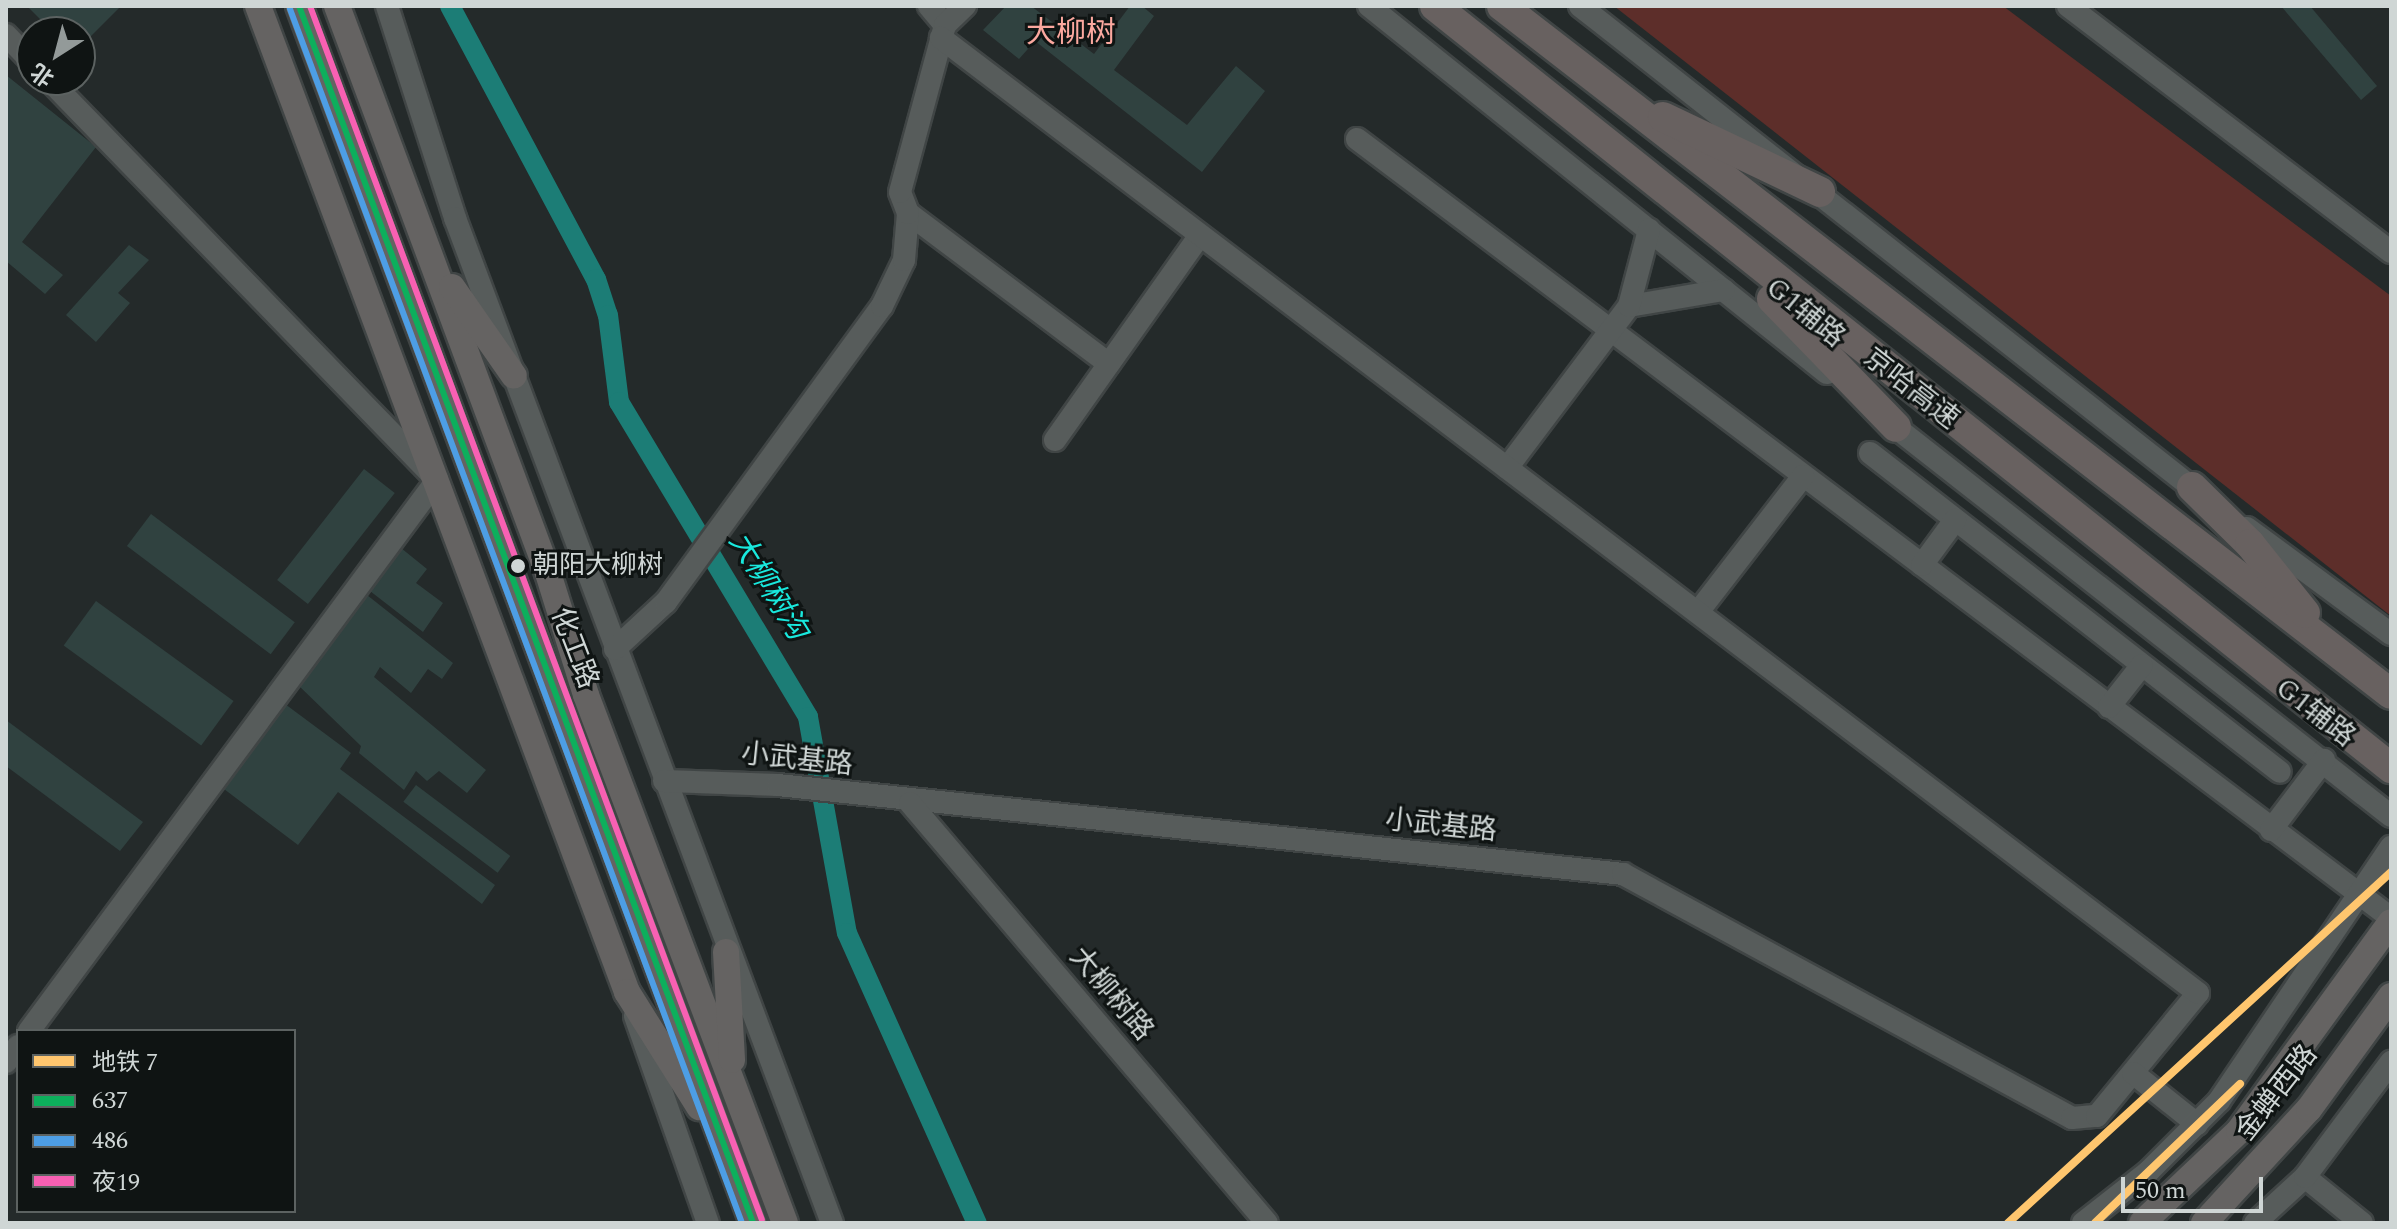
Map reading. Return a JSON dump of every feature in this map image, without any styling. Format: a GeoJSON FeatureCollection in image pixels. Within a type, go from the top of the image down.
{"type":"FeatureCollection","features":[{"type":"Feature","properties":{"kind":"highway","name":"京哈高速"},"geometry":{"type":"LineString","coordinates":[[1435,6],[1693,217],[2391,768]]}},
{"type":"Feature","properties":{"kind":"highway","name":"京哈高速"},"geometry":{"type":"LineString","coordinates":[[1502,6],[2386,690]]}},
{"type":"Feature","properties":{"kind":"highway"},"geometry":{"type":"LineString","coordinates":[[1610,91],[1820,192]]}},
{"type":"Feature","properties":{"kind":"highway"},"geometry":{"type":"LineString","coordinates":[[1693,217],[1896,427]]}},
{"type":"Feature","properties":{"kind":"highway"},"geometry":{"type":"LineString","coordinates":[[2192,487],[2386,690]]}},
{"type":"Feature","properties":{"kind":"main road"},"geometry":{"type":"LineString","coordinates":[[258,6],[627,992],[730,1156]]}},
{"type":"Feature","properties":{"kind":"main road","name":"化工路"},"geometry":{"type":"LineString","coordinates":[[299,6],[753,1223]]}},
{"type":"Feature","properties":{"kind":"main road","name":"化工路"},"geometry":{"type":"LineString","coordinates":[[337,6],[785,1223]]}},
{"type":"Feature","properties":{"kind":"main road"},"geometry":{"type":"LineString","coordinates":[[333,96],[348,243]]}},
{"type":"Feature","properties":{"kind":"main road"},"geometry":{"type":"LineString","coordinates":[[430,256],[514,376]]}},
{"type":"Feature","properties":{"kind":"main road","name":"金蝉西路"},"geometry":{"type":"LineString","coordinates":[[2142,1223],[2239,1131],[2389,923]]}},
{"type":"Feature","properties":{"kind":"main road"},"geometry":{"type":"LineString","coordinates":[[726,952],[734,1087]]}},
{"type":"Feature","properties":{"kind":"main road","name":"金蝉西路"},"geometry":{"type":"LineString","coordinates":[[2204,1223],[2309,1109],[2391,996]]}},
{"type":"Feature","properties":{"kind":"street"},"geometry":{"type":"LineString","coordinates":[[387,6],[432,154],[726,952],[832,1223]]}},
{"type":"Feature","properties":{"kind":"street"},"geometry":{"type":"LineString","coordinates":[[929,6],[943,32],[1200,235],[1698,612],[1803,476]]}},
{"type":"Feature","properties":{"kind":"street"},"geometry":{"type":"LineString","coordinates":[[615,649],[680,583],[882,306],[904,260],[908,213],[900,192],[943,32],[965,6]]}},
{"type":"Feature","properties":{"kind":"street","name":"G1辅路"},"geometry":{"type":"LineString","coordinates":[[1369,6],[1896,427],[2324,760],[2391,816]]}},
{"type":"Feature","properties":{"kind":"street"},"geometry":{"type":"LineString","coordinates":[[1580,6],[2192,487],[2391,634]]}},
{"type":"Feature","properties":{"kind":"street"},"geometry":{"type":"LineString","coordinates":[[2068,6],[2391,252]]}},
{"type":"Feature","properties":{"kind":"street"},"geometry":{"type":"LineString","coordinates":[[30,1029],[437,480],[65,96]]}},
{"type":"Feature","properties":{"kind":"street"},"geometry":{"type":"LineString","coordinates":[[1357,139],[2271,830],[2389,923]]}},
{"type":"Feature","properties":{"kind":"street"},"geometry":{"type":"LineString","coordinates":[[908,213],[1109,364]]}},
{"type":"Feature","properties":{"kind":"street"},"geometry":{"type":"LineString","coordinates":[[1507,468],[1629,306],[1649,230]]}},
{"type":"Feature","properties":{"kind":"street"},"geometry":{"type":"LineString","coordinates":[[1055,440],[1200,235]]}},
{"type":"Feature","properties":{"kind":"street"},"geometry":{"type":"LineString","coordinates":[[1629,306],[1724,290]]}},
{"type":"Feature","properties":{"kind":"street"},"geometry":{"type":"LineString","coordinates":[[1870,453],[2280,772]]}},
{"type":"Feature","properties":{"kind":"street"},"geometry":{"type":"LineString","coordinates":[[1922,565],[1955,520]]}},
{"type":"Feature","properties":{"kind":"street","name":"小武基路"},"geometry":{"type":"LineString","coordinates":[[664,781],[778,785],[910,803],[1623,874],[2072,1118],[2097,1116],[2198,993],[1698,612]]}},
{"type":"Feature","properties":{"kind":"street"},"geometry":{"type":"LineString","coordinates":[[2109,707],[2142,665]]}},
{"type":"Feature","properties":{"kind":"street"},"geometry":{"type":"LineString","coordinates":[[2271,830],[2324,760]]}},
{"type":"Feature","properties":{"kind":"street","name":"大柳树路"},"geometry":{"type":"LineString","coordinates":[[910,803],[1267,1223]]}},
{"type":"Feature","properties":{"kind":"street"},"geometry":{"type":"LineString","coordinates":[[2083,1223],[2197,1124],[2359,897],[2391,847]]}},
{"type":"Feature","properties":{"kind":"street"},"geometry":{"type":"LineString","coordinates":[[627,992],[708,1223]]}},
{"type":"Feature","properties":{"kind":"street"},"geometry":{"type":"LineString","coordinates":[[2255,1223],[2305,1177],[2391,1062]]}},
{"type":"Feature","properties":{"kind":"street"},"geometry":{"type":"LineString","coordinates":[[2133,1073],[2197,1124]]}},
{"type":"Feature","properties":{"kind":"street"},"geometry":{"type":"LineString","coordinates":[[2305,1177],[2362,1223]]}},
{"type":"Feature","properties":{"kind":"shaded area"},"geometry":{"type":"Polygon","coordinates":[[[1614,6],[2003,6],[2391,296],[2391,616],[1614,6]]]}},
{"type":"Feature","properties":{"kind":"building"},"geometry":{"type":"Polygon","coordinates":[[[27,6],[121,6],[96,31],[96,16],[37,16],[27,6]]]}},
{"type":"Feature","properties":{"kind":"building"},"geometry":{"type":"Polygon","coordinates":[[[1006,6],[1031,6],[1094,54],[1130,6],[1142,6],[1154,16],[1114,70],[1187,125],[1236,66],[1265,91],[1202,172],[1035,41],[1019,59],[983,30],[1006,6]]]}},
{"type":"Feature","properties":{"kind":"building"},"geometry":{"type":"Polygon","coordinates":[[[2281,6],[2310,6],[2377,86],[2361,100],[2281,6]]]}},
{"type":"Feature","properties":{"kind":"building"},"geometry":{"type":"Polygon","coordinates":[[[6,75],[16,83],[16,96],[32,96],[96,147],[22,242],[63,275],[45,294],[6,261],[6,75]]]}},
{"type":"Feature","properties":{"kind":"building"},"geometry":{"type":"Polygon","coordinates":[[[129,245],[149,260],[118,293],[130,303],[96,342],[66,315],[129,245]]]}},
{"type":"Feature","properties":{"kind":"building"},"geometry":{"type":"Polygon","coordinates":[[[364,469],[395,493],[308,604],[277,580],[364,469]]]}},
{"type":"Feature","properties":{"kind":"building"},"geometry":{"type":"Polygon","coordinates":[[[151,514],[295,622],[271,654],[127,546],[151,514]]]}},
{"type":"Feature","properties":{"kind":"building"},"geometry":{"type":"Polygon","coordinates":[[[401,548],[427,569],[416,583],[443,603],[423,632],[370,591],[401,548]]]}},
{"type":"Feature","properties":{"kind":"building"},"geometry":{"type":"Polygon","coordinates":[[[367,595],[453,663],[442,679],[428,669],[411,693],[380,667],[374,677],[486,770],[467,793],[439,771],[427,781],[416,771],[404,790],[359,753],[361,746],[297,684],[367,595]]]}},
{"type":"Feature","properties":{"kind":"building"},"geometry":{"type":"Polygon","coordinates":[[[96,601],[234,701],[201,745],[64,645],[96,601]]]}},
{"type":"Feature","properties":{"kind":"building"},"geometry":{"type":"Polygon","coordinates":[[[285,704],[351,753],[340,769],[495,885],[482,904],[338,792],[298,845],[224,789],[285,704]]]}},
{"type":"Feature","properties":{"kind":"building"},"geometry":{"type":"Polygon","coordinates":[[[6,720],[143,822],[120,851],[6,766],[6,720]]]}},
{"type":"Feature","properties":{"kind":"building"},"geometry":{"type":"Polygon","coordinates":[[[416,785],[510,856],[498,873],[403,802],[416,785]]]}},
{"type":"Feature","properties":{"kind":"waterway","name":"大柳树沟"},"geometry":{"type":"LineString","coordinates":[[450,6],[596,279],[608,315],[619,402],[808,717],[847,933],[977,1223]]}},
{"type":"Feature","properties":{"kind":"metro line","name":"7"},"geometry":{"type":"LineString","coordinates":[[2008,1223],[2391,872]]}},
{"type":"Feature","properties":{"kind":"metro line","name":"7"},"geometry":{"type":"LineString","coordinates":[[2095,1223],[2240,1084]]}},
{"type":"Feature","properties":{"kind":"transit line","name":"637"},"geometry":{"type":"LineString","coordinates":[[299,6],[753,1223]]}},
{"type":"Feature","properties":{"kind":"transit line","name":"夜19"},"geometry":{"type":"LineString","coordinates":[[310,6],[762,1220]]}},
{"type":"Feature","properties":{"kind":"transit line","name":"486"},"geometry":{"type":"LineString","coordinates":[[290,9],[742,1223]]}},
{"type":"Feature","properties":{"kind":"place","name":"朝阳大柳树"},"geometry":{"type":"Point","coordinates":[518,566]}},
{"type":"Feature","properties":{"kind":"district","name":"大柳树"},"geometry":{"type":"Point","coordinates":[1071,33]}}]}
